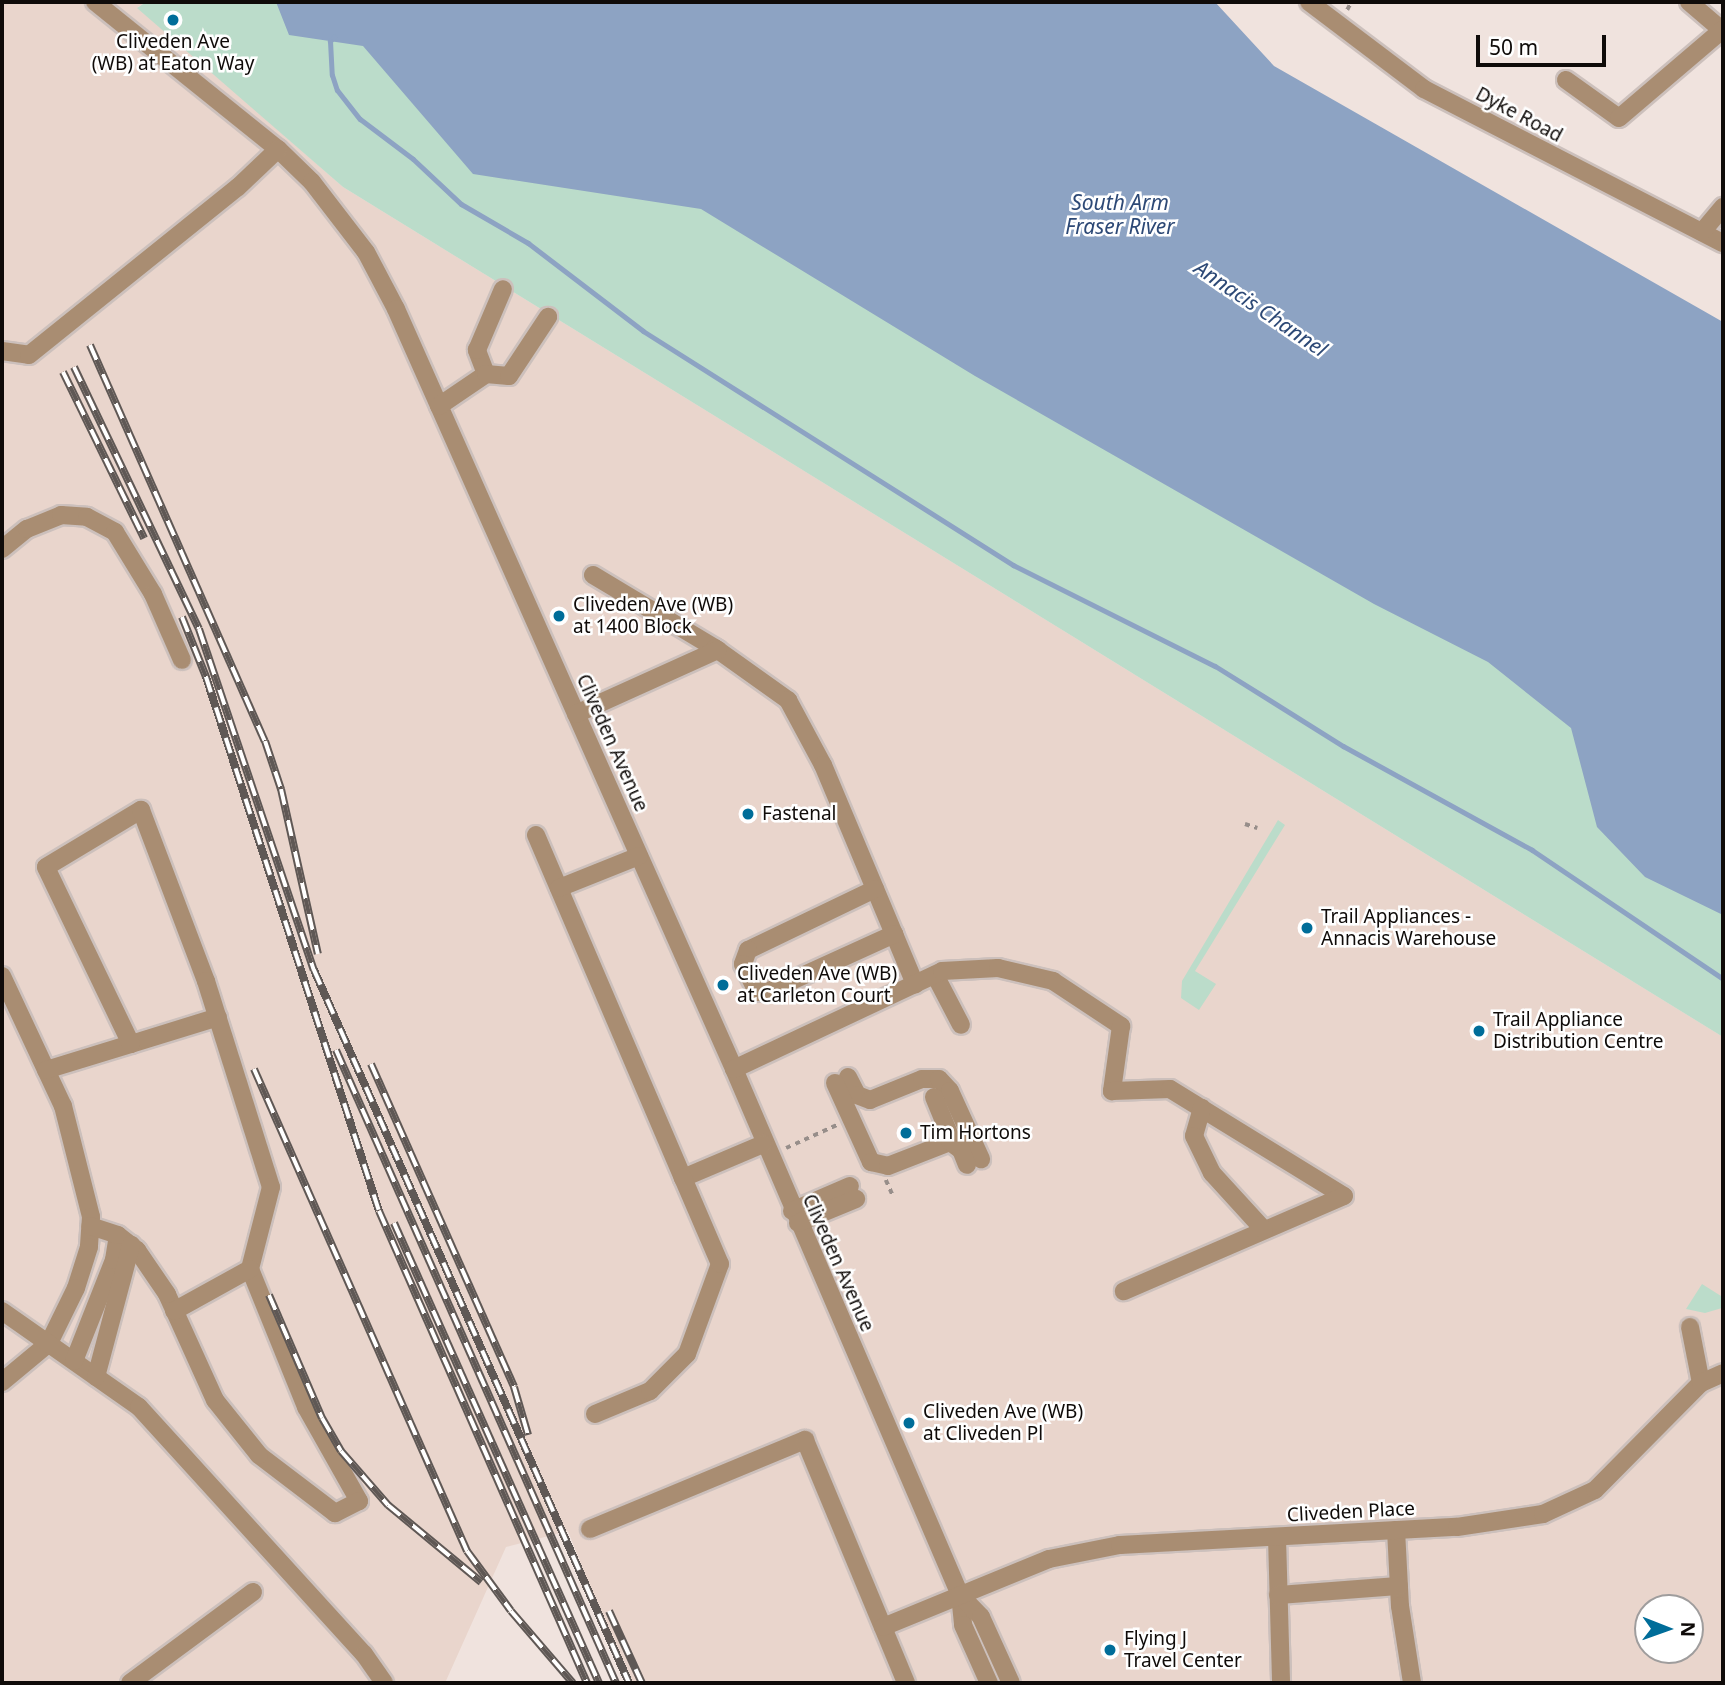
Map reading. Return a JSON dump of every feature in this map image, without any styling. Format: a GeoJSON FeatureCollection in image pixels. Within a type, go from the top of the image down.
{"type":"FeatureCollection","features":[{"type":"Feature","properties":{"kind":"street","name":"Cliveden Avenue"},"geometry":{"type":"LineString","coordinates":[[95,2],[278,149],[312,182],[366,252],[439,406],[734,1069],[763,1144],[960,1595],[963,1625],[989,1683]]}},
{"type":"Feature","properties":{"kind":"street","name":"Dyke Road"},"geometry":{"type":"LineString","coordinates":[[1309,2],[1424,89],[1723,243]]}},
{"type":"Feature","properties":{"kind":"street"},"geometry":{"type":"LineString","coordinates":[[1566,80],[1619,118],[1723,31],[1689,2]]}},
{"type":"Feature","properties":{"kind":"street"},"geometry":{"type":"LineString","coordinates":[[2,351],[29,355],[238,187],[278,149]]}},
{"type":"Feature","properties":{"kind":"street"},"geometry":{"type":"LineString","coordinates":[[1702,232],[1723,207]]}},
{"type":"Feature","properties":{"kind":"street"},"geometry":{"type":"LineString","coordinates":[[486,374],[477,350],[503,289]]}},
{"type":"Feature","properties":{"kind":"street"},"geometry":{"type":"LineString","coordinates":[[439,406],[486,374],[509,376],[548,317]]}},
{"type":"Feature","properties":{"kind":"street"},"geometry":{"type":"LineString","coordinates":[[2,549],[27,529],[61,515],[87,517],[116,531],[153,594],[182,660]]}},
{"type":"Feature","properties":{"kind":"street"},"geometry":{"type":"LineString","coordinates":[[593,575],[718,650],[788,701],[822,765],[915,984]]}},
{"type":"Feature","properties":{"kind":"street"},"geometry":{"type":"LineString","coordinates":[[576,715],[718,650]]}},
{"type":"Feature","properties":{"kind":"street"},"geometry":{"type":"LineString","coordinates":[[90,1226],[124,1240],[174,1311],[215,1400],[259,1455],[335,1513],[359,1501],[306,1407],[250,1269],[271,1187],[218,1017],[141,810],[46,867],[131,1044]]}},
{"type":"Feature","properties":{"kind":"street"},"geometry":{"type":"LineString","coordinates":[[536,835],[720,1264],[687,1354],[650,1391],[595,1414]]}},
{"type":"Feature","properties":{"kind":"street"},"geometry":{"type":"LineString","coordinates":[[559,888],[639,856]]}},
{"type":"Feature","properties":{"kind":"street"},"geometry":{"type":"LineString","coordinates":[[875,889],[748,950],[743,964],[757,992],[767,992],[894,933]]}},
{"type":"Feature","properties":{"kind":"street"},"geometry":{"type":"LineString","coordinates":[[734,1069],[935,975],[969,966],[1053,981],[1121,1026],[1112,1091],[1170,1089],[1344,1196],[1124,1292]]}},
{"type":"Feature","properties":{"kind":"street"},"geometry":{"type":"LineString","coordinates":[[935,975],[961,1025]]}},
{"type":"Feature","properties":{"kind":"street"},"geometry":{"type":"LineString","coordinates":[[2,976],[63,1106],[77,1154],[90,1226],[76,1288],[49,1343],[2,1382]]}},
{"type":"Feature","properties":{"kind":"street"},"geometry":{"type":"LineString","coordinates":[[46,1070],[218,1017]]}},
{"type":"Feature","properties":{"kind":"street"},"geometry":{"type":"LineString","coordinates":[[934,1097],[953,1143],[974,1162],[950,1091],[939,1079],[922,1079],[870,1100],[857,1095],[842,1080],[851,1119],[866,1155],[879,1165],[896,1163],[943,1142],[953,1143]]}},
{"type":"Feature","properties":{"kind":"street"},"geometry":{"type":"LineString","coordinates":[[1202,1108],[1194,1136],[1212,1173],[1264,1230]]}},
{"type":"Feature","properties":{"kind":"street"},"geometry":{"type":"LineString","coordinates":[[683,1178],[763,1144]]}},
{"type":"Feature","properties":{"kind":"street"},"geometry":{"type":"LineString","coordinates":[[795,1217],[853,1192]]}},
{"type":"Feature","properties":{"kind":"street"},"geometry":{"type":"LineString","coordinates":[[74,1361],[124,1240]]}},
{"type":"Feature","properties":{"kind":"street"},"geometry":{"type":"LineString","coordinates":[[96,1377],[124,1240]]}},
{"type":"Feature","properties":{"kind":"street"},"geometry":{"type":"LineString","coordinates":[[174,1311],[250,1269]]}},
{"type":"Feature","properties":{"kind":"street"},"geometry":{"type":"LineString","coordinates":[[2,1311],[139,1407],[364,1654],[384,1683]]}},
{"type":"Feature","properties":{"kind":"street"},"geometry":{"type":"LineString","coordinates":[[1690,1327],[1701,1383],[1723,1373]]}},
{"type":"Feature","properties":{"kind":"street","name":"Cliveden Place"},"geometry":{"type":"LineString","coordinates":[[883,1627],[1049,1559],[1121,1545],[1457,1527],[1543,1514],[1595,1490],[1701,1383]]}},
{"type":"Feature","properties":{"kind":"street"},"geometry":{"type":"LineString","coordinates":[[590,1529],[805,1440],[906,1683]]}},
{"type":"Feature","properties":{"kind":"street"},"geometry":{"type":"LineString","coordinates":[[1396,1530],[1399,1586],[1412,1683]]}},
{"type":"Feature","properties":{"kind":"street"},"geometry":{"type":"LineString","coordinates":[[1277,1537],[1281,1683]]}},
{"type":"Feature","properties":{"kind":"street"},"geometry":{"type":"LineString","coordinates":[[1278,1595],[1399,1586]]}},
{"type":"Feature","properties":{"kind":"street"},"geometry":{"type":"LineString","coordinates":[[130,1683],[253,1592]]}},
{"type":"Feature","properties":{"kind":"street","name":"Cliveden Avenue"},"geometry":{"type":"LineString","coordinates":[[960,1595],[981,1617],[1011,1683]]}},
{"type":"Feature","properties":{"kind":"path"},"geometry":{"type":"LineString","coordinates":[[1346,12],[1351,2]]}},
{"type":"Feature","properties":{"kind":"path"},"geometry":{"type":"LineString","coordinates":[[1245,824],[1257,828]]}},
{"type":"Feature","properties":{"kind":"path"},"geometry":{"type":"LineString","coordinates":[[804,1139],[851,1119]]}},
{"type":"Feature","properties":{"kind":"shaded area"},"geometry":{"type":"Polygon","coordinates":[[[2,2],[146,2],[138,7],[343,187],[1723,1037],[1723,1683],[627,1683],[568,1531],[506,1547],[445,1683],[2,1683],[2,2]]]}},
{"type":"Feature","properties":{"kind":"green space"},"geometry":{"type":"Polygon","coordinates":[[[146,2],[510,2],[1538,644],[1723,869],[1723,1037],[343,187],[137,8],[146,2]]]}},
{"type":"Feature","properties":{"kind":"green space"},"geometry":{"type":"Polygon","coordinates":[[[1278,820],[1285,825],[1195,971],[1216,984],[1199,1010],[1181,998],[1182,981],[1278,820]]]}},
{"type":"Feature","properties":{"kind":"green space"},"geometry":{"type":"Polygon","coordinates":[[[1702,1284],[1721,1296],[1723,1293],[1722,1308],[1705,1313],[1686,1309],[1702,1284]]]}},
{"type":"Feature","properties":{"kind":"water","name":"South Arm Fraser River"},"geometry":{"type":"Polygon","coordinates":[[[276,2],[1215,2],[1274,66],[1723,322],[1723,915],[1645,877],[1597,827],[1571,728],[1488,662],[1374,604],[975,376],[701,209],[473,174],[363,46],[289,35],[276,2]]]}},
{"type":"Feature","properties":{"kind":"waterway"},"geometry":{"type":"LineString","coordinates":[[334,37],[330,41],[332,75],[337,90],[360,119],[413,159],[461,204],[528,243],[643,331],[1013,565],[1215,666],[1343,746],[1532,850],[1723,979]]}},
{"type":"Feature","properties":{"kind":"railway"},"geometry":{"type":"LineString","coordinates":[[90,345],[265,741],[281,789],[318,954]]}},
{"type":"Feature","properties":{"kind":"railway"},"geometry":{"type":"LineString","coordinates":[[74,367],[199,629],[314,970],[629,1683]]}},
{"type":"Feature","properties":{"kind":"railway"},"geometry":{"type":"LineString","coordinates":[[63,372],[144,538]]}},
{"type":"Feature","properties":{"kind":"railway"},"geometry":{"type":"LineString","coordinates":[[182,617],[206,677],[379,1211],[587,1683]]}},
{"type":"Feature","properties":{"kind":"railway"},"geometry":{"type":"LineString","coordinates":[[336,1050],[616,1683]]}},
{"type":"Feature","properties":{"kind":"railway"},"geometry":{"type":"LineString","coordinates":[[371,1064],[514,1387],[528,1435]]}},
{"type":"Feature","properties":{"kind":"railway"},"geometry":{"type":"LineString","coordinates":[[254,1069],[467,1551],[511,1611],[573,1683]]}},
{"type":"Feature","properties":{"kind":"railway"},"geometry":{"type":"LineString","coordinates":[[394,1223],[599,1683]]}},
{"type":"Feature","properties":{"kind":"railway"},"geometry":{"type":"LineString","coordinates":[[269,1295],[322,1418],[341,1451],[388,1505],[481,1582]]}},
{"type":"Feature","properties":{"kind":"railway"},"geometry":{"type":"LineString","coordinates":[[609,1611],[642,1683]]}},
{"type":"Feature","properties":{"kind":"place","name":"Cliveden Ave (WB) at Eaton Way"},"geometry":{"type":"Point","coordinates":[173,20]}},
{"type":"Feature","properties":{"kind":"place","name":"Cliveden Ave (WB) at 1400 Block"},"geometry":{"type":"Point","coordinates":[559,616]}},
{"type":"Feature","properties":{"kind":"place","name":"Fastenal"},"geometry":{"type":"Point","coordinates":[748,814]}},
{"type":"Feature","properties":{"kind":"place","name":"Trail Appliances - Annacis Warehouse"},"geometry":{"type":"Point","coordinates":[1307,928]}},
{"type":"Feature","properties":{"kind":"place","name":"Cliveden Ave (WB) at Carleton Court"},"geometry":{"type":"Point","coordinates":[723,985]}},
{"type":"Feature","properties":{"kind":"place","name":"Trail Appliance Distribution Centre"},"geometry":{"type":"Point","coordinates":[1479,1031]}},
{"type":"Feature","properties":{"kind":"place","name":"Tim Hortons"},"geometry":{"type":"Point","coordinates":[906,1133]}},
{"type":"Feature","properties":{"kind":"place","name":"Cliveden Ave (WB) at Cliveden Pl"},"geometry":{"type":"Point","coordinates":[909,1423]}},
{"type":"Feature","properties":{"kind":"place","name":"Flying J Travel Center"},"geometry":{"type":"Point","coordinates":[1110,1650]}},
{"type":"Feature","properties":{"kind":"water label","name":"Annacis Channel"},"geometry":{"type":"Point","coordinates":[1261,308]}}]}
